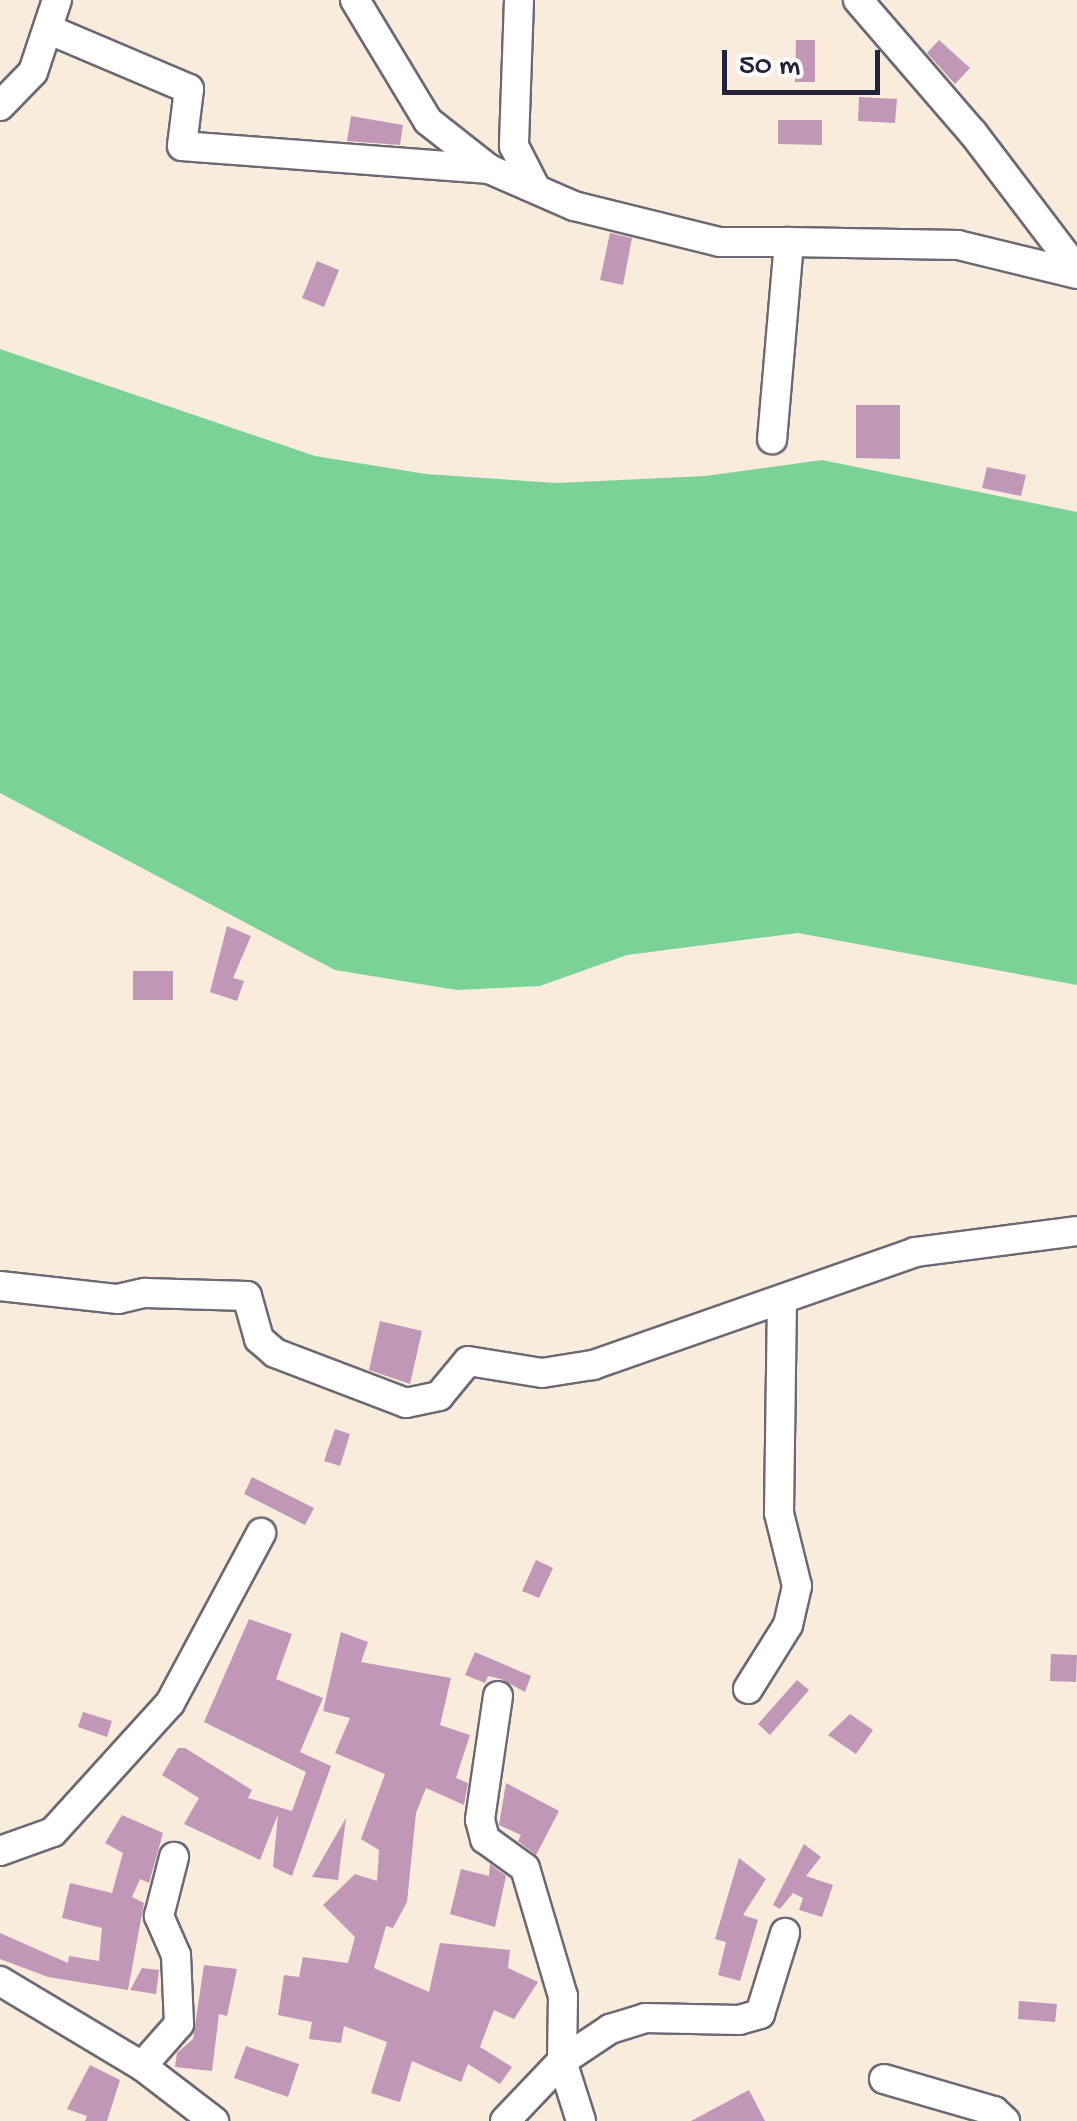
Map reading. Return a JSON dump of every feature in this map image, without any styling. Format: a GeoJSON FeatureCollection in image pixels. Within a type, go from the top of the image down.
{"type":"FeatureCollection","features":[{"type":"Feature","properties":{"kind":"street"},"geometry":{"type":"LineString","coordinates":[[0,106],[27,81],[50,30],[57,0]]}},
{"type":"Feature","properties":{"kind":"street"},"geometry":{"type":"LineString","coordinates":[[355,0],[428,121],[489,170]]}},
{"type":"Feature","properties":{"kind":"street"},"geometry":{"type":"LineString","coordinates":[[519,0],[514,146],[535,187]]}},
{"type":"Feature","properties":{"kind":"street"},"geometry":{"type":"LineString","coordinates":[[858,0],[973,133],[1077,272]]}},
{"type":"Feature","properties":{"kind":"street"},"geometry":{"type":"LineString","coordinates":[[50,30],[189,89],[182,146],[489,170],[574,206],[720,242],[958,245],[1077,272]]}},
{"type":"Feature","properties":{"kind":"street"},"geometry":{"type":"LineString","coordinates":[[772,439],[789,242]]}},
{"type":"Feature","properties":{"kind":"street"},"geometry":{"type":"LineString","coordinates":[[0,1286],[118,1299],[204,1291],[246,1296],[259,1339],[274,1353],[406,1403],[438,1396],[468,1361],[542,1373],[593,1365],[782,1301],[816,1282],[915,1252],[1077,1231]]}},
{"type":"Feature","properties":{"kind":"street"},"geometry":{"type":"LineString","coordinates":[[748,1689],[788,1625],[796,1586],[778,1513],[782,1301]]}},
{"type":"Feature","properties":{"kind":"street"},"geometry":{"type":"LineString","coordinates":[[0,1851],[53,1832],[170,1703],[261,1533]]}},
{"type":"Feature","properties":{"kind":"street"},"geometry":{"type":"LineString","coordinates":[[498,1696],[480,1820],[485,1839],[525,1868],[562,1996],[562,2061],[581,2121]]}},
{"type":"Feature","properties":{"kind":"street"},"geometry":{"type":"LineString","coordinates":[[142,2066],[178,2024],[176,1955],[159,1916],[174,1858]]}},
{"type":"Feature","properties":{"kind":"street"},"geometry":{"type":"LineString","coordinates":[[505,2121],[562,2061],[610,2029],[646,2018],[738,2020],[760,2014],[785,1933]]}},
{"type":"Feature","properties":{"kind":"street"},"geometry":{"type":"LineString","coordinates":[[0,1981],[142,2066],[214,2121]]}},
{"type":"Feature","properties":{"kind":"street"},"geometry":{"type":"LineString","coordinates":[[884,2078],[994,2111],[1005,2121]]}},
{"type":"Feature","properties":{"kind":"green space"},"geometry":{"type":"Polygon","coordinates":[[[0,349],[315,456],[426,474],[557,483],[705,476],[822,460],[1077,512],[1077,985],[798,933],[627,955],[540,986],[457,990],[335,970],[0,793],[0,349]]]}},
{"type":"Feature","properties":{"kind":"building"},"geometry":{"type":"Polygon","coordinates":[[[796,40],[815,40],[815,82],[795,82],[796,40]]]}},
{"type":"Feature","properties":{"kind":"building"},"geometry":{"type":"Polygon","coordinates":[[[939,40],[970,68],[955,84],[927,53],[939,40]]]}},
{"type":"Feature","properties":{"kind":"building"},"geometry":{"type":"Polygon","coordinates":[[[859,97],[897,99],[895,123],[858,121],[859,97]]]}},
{"type":"Feature","properties":{"kind":"building"},"geometry":{"type":"Polygon","coordinates":[[[351,116],[403,125],[400,145],[347,141],[351,116]]]}},
{"type":"Feature","properties":{"kind":"building"},"geometry":{"type":"Polygon","coordinates":[[[778,120],[822,120],[822,145],[778,144],[778,120]]]}},
{"type":"Feature","properties":{"kind":"building"},"geometry":{"type":"Polygon","coordinates":[[[610,233],[632,238],[623,285],[600,280],[610,233]]]}},
{"type":"Feature","properties":{"kind":"building"},"geometry":{"type":"Polygon","coordinates":[[[317,261],[339,270],[324,307],[302,298],[317,261]]]}},
{"type":"Feature","properties":{"kind":"building"},"geometry":{"type":"Polygon","coordinates":[[[856,405],[900,405],[900,459],[856,458],[856,405]]]}},
{"type":"Feature","properties":{"kind":"building"},"geometry":{"type":"Polygon","coordinates":[[[987,467],[1026,475],[1021,496],[982,488],[987,467]]]}},
{"type":"Feature","properties":{"kind":"building"},"geometry":{"type":"Polygon","coordinates":[[[227,926],[251,936],[233,978],[244,981],[237,1001],[210,992],[227,926]]]}},
{"type":"Feature","properties":{"kind":"building"},"geometry":{"type":"Polygon","coordinates":[[[133,971],[173,971],[173,1000],[133,1000],[133,971]]]}},
{"type":"Feature","properties":{"kind":"building"},"geometry":{"type":"Polygon","coordinates":[[[380,1321],[422,1331],[410,1384],[369,1370],[380,1321]]]}},
{"type":"Feature","properties":{"kind":"building"},"geometry":{"type":"Polygon","coordinates":[[[335,1429],[350,1434],[340,1466],[324,1461],[335,1429]]]}},
{"type":"Feature","properties":{"kind":"building"},"geometry":{"type":"Polygon","coordinates":[[[252,1477],[314,1508],[305,1525],[244,1494],[252,1477]]]}},
{"type":"Feature","properties":{"kind":"building"},"geometry":{"type":"Polygon","coordinates":[[[536,1560],[553,1568],[539,1598],[522,1591],[536,1560]]]}},
{"type":"Feature","properties":{"kind":"building"},"geometry":{"type":"Polygon","coordinates":[[[249,1619],[292,1634],[276,1679],[323,1698],[300,1752],[331,1766],[292,1876],[273,1867],[278,1814],[260,1860],[184,1824],[199,1798],[162,1775],[178,1748],[185,1748],[252,1790],[248,1798],[292,1811],[306,1772],[204,1722],[249,1619]]]}},
{"type":"Feature","properties":{"kind":"building"},"geometry":{"type":"Polygon","coordinates":[[[341,1632],[368,1642],[361,1662],[451,1678],[440,1725],[470,1735],[456,1778],[468,1783],[464,1805],[426,1788],[416,1813],[407,1902],[393,1928],[386,1926],[374,1968],[429,1992],[440,1943],[510,1950],[508,1968],[538,1982],[514,2019],[494,2010],[480,2047],[512,2067],[500,2084],[468,2064],[461,2082],[412,2061],[400,2102],[371,2093],[387,2042],[344,2026],[341,2043],[309,2039],[312,2022],[278,2015],[284,1975],[299,1977],[303,1957],[348,1963],[355,1937],[323,1905],[355,1874],[377,1881],[379,1850],[361,1839],[385,1774],[335,1753],[350,1718],[323,1711],[341,1632]]]}},
{"type":"Feature","properties":{"kind":"building"},"geometry":{"type":"Polygon","coordinates":[[[475,1652],[531,1676],[525,1692],[501,1679],[488,1676],[485,1683],[465,1675],[475,1652]]]}},
{"type":"Feature","properties":{"kind":"building"},"geometry":{"type":"Polygon","coordinates":[[[1051,1654],[1077,1655],[1076,1682],[1050,1681],[1051,1654]]]}},
{"type":"Feature","properties":{"kind":"building"},"geometry":{"type":"Polygon","coordinates":[[[797,1680],[809,1690],[770,1735],[758,1724],[797,1680]]]}},
{"type":"Feature","properties":{"kind":"building"},"geometry":{"type":"Polygon","coordinates":[[[83,1712],[112,1721],[107,1737],[78,1727],[83,1712]]]}},
{"type":"Feature","properties":{"kind":"building"},"geometry":{"type":"Polygon","coordinates":[[[850,1714],[873,1730],[856,1754],[828,1735],[850,1714]]]}},
{"type":"Feature","properties":{"kind":"building"},"geometry":{"type":"Polygon","coordinates":[[[506,1783],[559,1811],[536,1855],[518,1841],[521,1835],[499,1825],[506,1783]]]}},
{"type":"Feature","properties":{"kind":"building"},"geometry":{"type":"Polygon","coordinates":[[[122,1815],[163,1833],[149,1883],[140,1879],[132,1897],[144,1903],[128,1990],[48,1977],[0,1959],[0,1933],[68,1963],[69,1956],[99,1961],[102,1928],[62,1918],[70,1883],[112,1893],[123,1853],[105,1843],[122,1815]]]}},
{"type":"Feature","properties":{"kind":"building"},"geometry":{"type":"Polygon","coordinates":[[[346,1818],[338,1880],[312,1877],[346,1818]]]}},
{"type":"Feature","properties":{"kind":"building"},"geometry":{"type":"Polygon","coordinates":[[[804,1844],[821,1857],[806,1876],[833,1885],[822,1917],[799,1910],[803,1898],[793,1893],[780,1909],[773,1905],[804,1844]]]}},
{"type":"Feature","properties":{"kind":"building"},"geometry":{"type":"Polygon","coordinates":[[[739,1858],[766,1879],[743,1915],[758,1920],[740,1981],[718,1975],[726,1942],[715,1939],[739,1858]]]}},
{"type":"Feature","properties":{"kind":"building"},"geometry":{"type":"Polygon","coordinates":[[[490,1864],[506,1876],[495,1927],[450,1914],[461,1869],[489,1876],[490,1864]]]}},
{"type":"Feature","properties":{"kind":"building"},"geometry":{"type":"Polygon","coordinates":[[[204,1965],[237,1969],[227,2016],[219,2014],[212,2071],[175,2067],[177,2053],[193,2039],[204,1965]]]}},
{"type":"Feature","properties":{"kind":"building"},"geometry":{"type":"Polygon","coordinates":[[[142,1968],[159,1970],[156,1994],[130,1990],[142,1968]]]}},
{"type":"Feature","properties":{"kind":"building"},"geometry":{"type":"Polygon","coordinates":[[[1019,2001],[1057,2004],[1055,2022],[1018,2019],[1019,2001]]]}},
{"type":"Feature","properties":{"kind":"building"},"geometry":{"type":"Polygon","coordinates":[[[246,2046],[299,2064],[288,2097],[234,2078],[246,2046]]]}},
{"type":"Feature","properties":{"kind":"building"},"geometry":{"type":"Polygon","coordinates":[[[90,2065],[120,2080],[107,2121],[85,2121],[87,2116],[67,2109],[90,2065]]]}},
{"type":"Feature","properties":{"kind":"building"},"geometry":{"type":"Polygon","coordinates":[[[749,2090],[765,2121],[691,2121],[749,2090]]]}}]}
